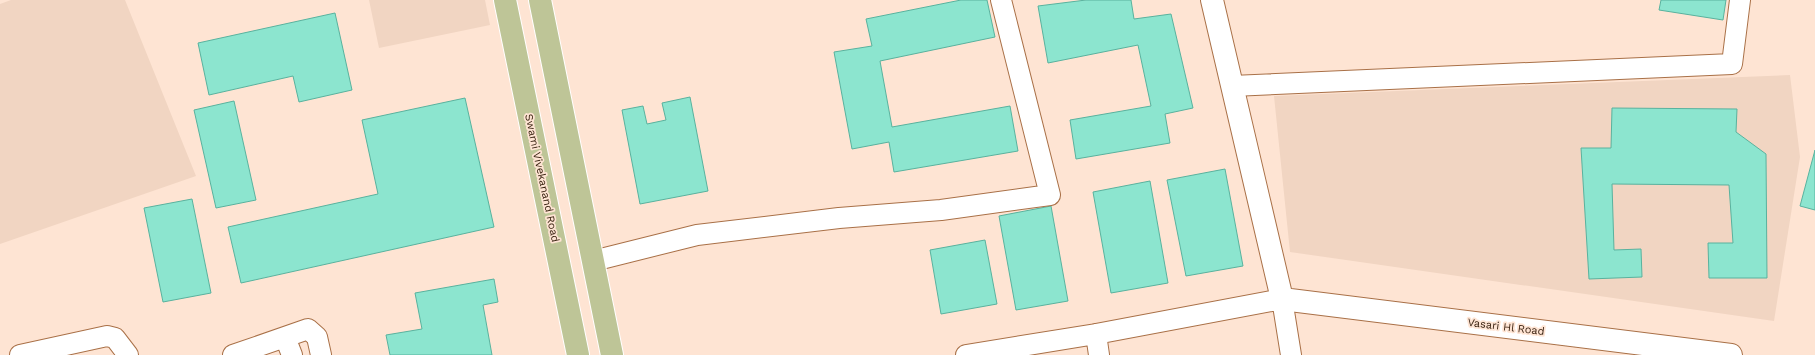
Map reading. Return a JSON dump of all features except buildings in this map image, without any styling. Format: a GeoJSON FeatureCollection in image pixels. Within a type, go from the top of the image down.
{"type":"FeatureCollection","features":[{"type":"Feature","properties":{"kind":"main road","name":"Swami Vivekanand Road"},"geometry":{"type":"LineString","coordinates":[[505,0],[578,355]]}},
{"type":"Feature","properties":{"kind":"main road"},"geometry":{"type":"LineString","coordinates":[[540,0],[612,355]]}},
{"type":"Feature","properties":{"kind":"street"},"geometry":{"type":"LineString","coordinates":[[593,261],[697,235],[839,218],[942,210],[1050,195],[1001,0]]}},
{"type":"Feature","properties":{"kind":"street"},"geometry":{"type":"LineString","coordinates":[[1212,0],[1282,299],[1291,355]]}},
{"type":"Feature","properties":{"kind":"street"},"geometry":{"type":"LineString","coordinates":[[1232,86],[1732,64],[1740,0]]}},
{"type":"Feature","properties":{"kind":"street"},"geometry":{"type":"LineString","coordinates":[[966,355],[1003,352],[1282,299]]}},
{"type":"Feature","properties":{"kind":"street","name":"Vasari Hl Road"},"geometry":{"type":"LineString","coordinates":[[1282,299],[1730,355]]}},
{"type":"Feature","properties":{"kind":"street"},"geometry":{"type":"LineString","coordinates":[[232,355],[288,346],[308,329],[317,337],[321,355]]}},
{"type":"Feature","properties":{"kind":"street"},"geometry":{"type":"LineString","coordinates":[[1096,334],[1099,355]]}},
{"type":"Feature","properties":{"kind":"street"},"geometry":{"type":"LineString","coordinates":[[20,355],[107,336],[115,338],[128,355]]}},
{"type":"Feature","properties":{"kind":"shaded area"},"geometry":{"type":"Polygon","coordinates":[[[11,0],[125,0],[196,176],[0,244],[0,4],[11,0]]]}},
{"type":"Feature","properties":{"kind":"shaded area"},"geometry":{"type":"Polygon","coordinates":[[[369,0],[485,0],[490,25],[379,48],[369,0]]]}},
{"type":"Feature","properties":{"kind":"shaded area"},"geometry":{"type":"Polygon","coordinates":[[[1790,75],[1800,157],[1774,321],[1290,252],[1274,96],[1790,75]]]}}]}
